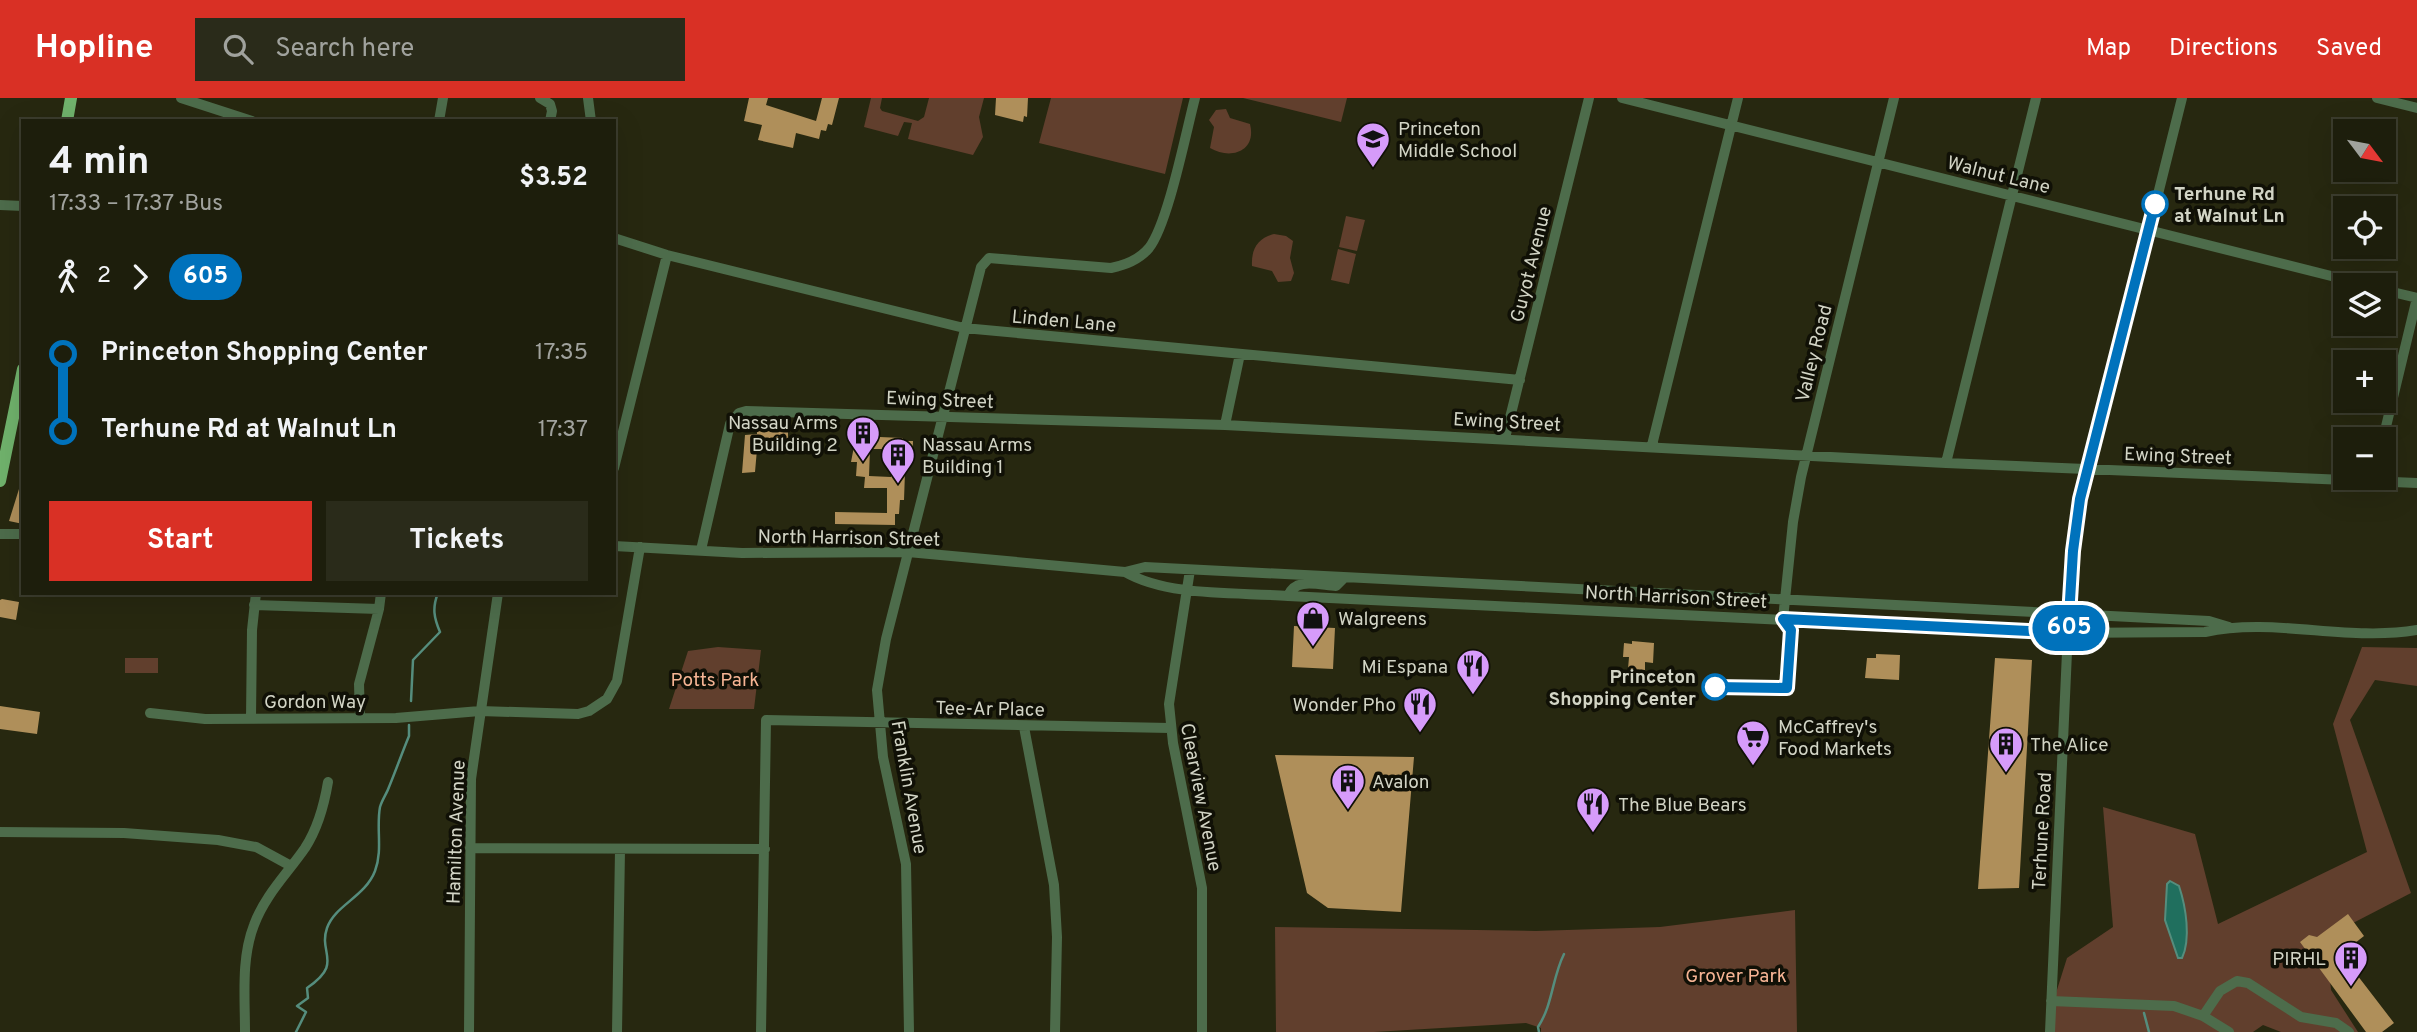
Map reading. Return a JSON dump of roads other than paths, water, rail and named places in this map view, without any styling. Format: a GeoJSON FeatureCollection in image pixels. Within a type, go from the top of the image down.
{"type":"FeatureCollection","features":[{"type":"Feature","properties":{"kind":"main road"},"geometry":{"type":"LineString","coordinates":[[67,119],[71,98]]}},
{"type":"Feature","properties":{"kind":"main road"},"geometry":{"type":"LineString","coordinates":[[0,481],[21,392]]}},
{"type":"Feature","properties":{"kind":"street"},"geometry":{"type":"LineString","coordinates":[[181,98],[246,119]]}},
{"type":"Feature","properties":{"kind":"street"},"geometry":{"type":"LineString","coordinates":[[439,119],[443,98]]}},
{"type":"Feature","properties":{"kind":"street"},"geometry":{"type":"LineString","coordinates":[[540,98],[550,104],[550,119]]}},
{"type":"Feature","properties":{"kind":"street"},"geometry":{"type":"LineString","coordinates":[[588,98],[591,119]]}},
{"type":"Feature","properties":{"kind":"street","name":"Franklin Avenue"},"geometry":{"type":"LineString","coordinates":[[909,1032],[906,864],[883,757],[877,691],[881,663],[908,552],[981,267],[989,258],[1111,268],[1132,262],[1148,249],[1158,232],[1195,98]]}},
{"type":"Feature","properties":{"kind":"street","name":"Guyot Avenue"},"geometry":{"type":"LineString","coordinates":[[1505,438],[1590,98]]}},
{"type":"Feature","properties":{"kind":"street","name":"Walnut Lane"},"geometry":{"type":"LineString","coordinates":[[1622,98],[2333,276]]}},
{"type":"Feature","properties":{"kind":"street"},"geometry":{"type":"LineString","coordinates":[[1652,445],[1738,98]]}},
{"type":"Feature","properties":{"kind":"street","name":"Valley Road"},"geometry":{"type":"LineString","coordinates":[[1783,619],[1793,522],[1806,454],[1894,98]]}},
{"type":"Feature","properties":{"kind":"street"},"geometry":{"type":"LineString","coordinates":[[1946,463],[2036,98]]}},
{"type":"Feature","properties":{"kind":"street","name":"Terhune Road"},"geometry":{"type":"LineString","coordinates":[[2050,1032],[2068,633],[2077,519],[2182,98]]}},
{"type":"Feature","properties":{"kind":"street"},"geometry":{"type":"LineString","coordinates":[[2377,98],[2417,108]]}},
{"type":"Feature","properties":{"kind":"street"},"geometry":{"type":"LineString","coordinates":[[0,205],[21,206]]}},
{"type":"Feature","properties":{"kind":"street","name":"Linden Lane"},"geometry":{"type":"LineString","coordinates":[[616,239],[667,255],[964,328],[1520,380]]}},
{"type":"Feature","properties":{"kind":"street"},"geometry":{"type":"LineString","coordinates":[[616,460],[667,255]]}},
{"type":"Feature","properties":{"kind":"street"},"geometry":{"type":"LineString","coordinates":[[2386,427],[2417,298],[2396,292]]}},
{"type":"Feature","properties":{"kind":"street"},"geometry":{"type":"LineString","coordinates":[[1225,425],[1240,354]]}},
{"type":"Feature","properties":{"kind":"street","name":"Ewing Street"},"geometry":{"type":"LineString","coordinates":[[701,550],[730,424],[739,413],[746,411],[1225,425],[1652,445],[1946,463],[2333,478]]}},
{"type":"Feature","properties":{"kind":"street","name":"Ewing Street"},"geometry":{"type":"LineString","coordinates":[[2396,482],[2417,483]]}},
{"type":"Feature","properties":{"kind":"street"},"geometry":{"type":"LineString","coordinates":[[0,534],[21,534]]}},
{"type":"Feature","properties":{"kind":"street","name":"North Harrison Street"},"geometry":{"type":"LineString","coordinates":[[616,546],[742,553],[908,552],[1125,572],[1144,567],[2208,621],[2229,627]]}},
{"type":"Feature","properties":{"kind":"street","name":"Gordon Way"},"geometry":{"type":"LineString","coordinates":[[150,713],[205,719],[411,717],[480,711],[578,714],[589,711],[607,699],[617,681],[640,547]]}},
{"type":"Feature","properties":{"kind":"street","name":"Clearview Avenue"},"geometry":{"type":"LineString","coordinates":[[1191,570],[1170,684],[1170,728],[1202,888],[1202,1032]]}},
{"type":"Feature","properties":{"kind":"street","name":"North Harrison Street"},"geometry":{"type":"LineString","coordinates":[[1125,572],[1140,581],[1189,590],[2068,633],[2205,632],[2229,627],[2397,633],[2417,630]]}},
{"type":"Feature","properties":{"kind":"street"},"geometry":{"type":"LineString","coordinates":[[1239,572],[1247,593]]}},
{"type":"Feature","properties":{"kind":"street"},"geometry":{"type":"LineString","coordinates":[[1288,596],[1291,589],[1298,584],[1336,586],[1344,578]]}},
{"type":"Feature","properties":{"kind":"street"},"geometry":{"type":"LineString","coordinates":[[1376,579],[1389,584],[1402,601]]}},
{"type":"Feature","properties":{"kind":"street"},"geometry":{"type":"LineString","coordinates":[[251,718],[256,595]]}},
{"type":"Feature","properties":{"kind":"street"},"geometry":{"type":"LineString","coordinates":[[360,718],[359,684],[381,595]]}},
{"type":"Feature","properties":{"kind":"street","name":"Hamilton Avenue"},"geometry":{"type":"LineString","coordinates":[[469,1032],[471,779],[498,595]]}},
{"type":"Feature","properties":{"kind":"street"},"geometry":{"type":"LineString","coordinates":[[254,605],[379,609]]}},
{"type":"Feature","properties":{"kind":"street"},"geometry":{"type":"LineString","coordinates":[[2397,633],[2417,638]]}},
{"type":"Feature","properties":{"kind":"street","name":"Tee-Ar Place"},"geometry":{"type":"LineString","coordinates":[[765,849],[766,720],[1170,728]]}},
{"type":"Feature","properties":{"kind":"street"},"geometry":{"type":"LineString","coordinates":[[1024,727],[1054,885],[1057,937],[1055,1032]]}},
{"type":"Feature","properties":{"kind":"street"},"geometry":{"type":"LineString","coordinates":[[245,1032],[246,960],[250,935],[268,897],[313,834],[326,799],[328,782]]}},
{"type":"Feature","properties":{"kind":"street"},"geometry":{"type":"LineString","coordinates":[[0,832],[124,833],[218,840],[256,847],[291,866]]}},
{"type":"Feature","properties":{"kind":"street"},"geometry":{"type":"LineString","coordinates":[[470,848],[765,849],[761,1032]]}},
{"type":"Feature","properties":{"kind":"street"},"geometry":{"type":"LineString","coordinates":[[617,1032],[620,850]]}},
{"type":"Feature","properties":{"kind":"street"},"geometry":{"type":"LineString","coordinates":[[2203,1016],[2220,990],[2237,981],[2248,983],[2301,1017],[2336,1023],[2349,1032]]}},
{"type":"Feature","properties":{"kind":"street"},"geometry":{"type":"LineString","coordinates":[[2051,1001],[2160,1004],[2203,1016],[2229,1032]]}},
{"type":"Feature","properties":{"kind":"water"},"geometry":{"type":"Polygon","coordinates":[[[2170,881],[2179,886],[2184,903],[2187,932],[2182,958],[2178,958],[2165,920],[2167,884],[2170,881]]]}},
{"type":"Feature","properties":{"kind":"waterway"},"geometry":{"type":"LineString","coordinates":[[411,701],[413,660],[440,632],[434,613],[437,595]]}},
{"type":"Feature","properties":{"kind":"waterway"},"geometry":{"type":"LineString","coordinates":[[296,1032],[306,1012],[297,1006],[308,998],[307,988],[318,979],[327,965],[327,928],[336,913],[364,888],[375,871],[379,855],[380,807],[409,736],[409,725]]}},
{"type":"Feature","properties":{"kind":"waterway"},"geometry":{"type":"LineString","coordinates":[[1539,1032],[1538,1027],[1547,1009],[1564,954]]}},
{"type":"Feature","properties":{"kind":"waterway"},"geometry":{"type":"LineString","coordinates":[[2144,1013],[2149,1032]]}},
{"type":"Feature","properties":{"kind":"place","name":"Princeton Middle School"},"geometry":{"type":"Point","coordinates":[1373,169]}},
{"type":"Feature","properties":{"kind":"place","name":"Terhune Rd at Walnut Ln"},"geometry":{"type":"Point","coordinates":[2155,204]}},
{"type":"Feature","properties":{"kind":"place","name":"Nassau Arms Building 2"},"geometry":{"type":"Point","coordinates":[863,463]}},
{"type":"Feature","properties":{"kind":"place","name":"Nassau Arms Building 1"},"geometry":{"type":"Point","coordinates":[898,485]}},
{"type":"Feature","properties":{"kind":"place","name":"Walgreens"},"geometry":{"type":"Point","coordinates":[1313,648]}},
{"type":"Feature","properties":{"kind":"place","name":"Princeton Shopping Center"},"geometry":{"type":"Point","coordinates":[1715,687]}},
{"type":"Feature","properties":{"kind":"place","name":"Mi Espana"},"geometry":{"type":"Point","coordinates":[1473,696]}},
{"type":"Feature","properties":{"kind":"place","name":"Wonder Pho"},"geometry":{"type":"Point","coordinates":[1420,734]}},
{"type":"Feature","properties":{"kind":"place","name":"McCaffrey's Food Markets"},"geometry":{"type":"Point","coordinates":[1753,767]}},
{"type":"Feature","properties":{"kind":"place","name":"The Alice"},"geometry":{"type":"Point","coordinates":[2006,774]}},
{"type":"Feature","properties":{"kind":"place","name":"Avalon"},"geometry":{"type":"Point","coordinates":[1348,811]}},
{"type":"Feature","properties":{"kind":"place","name":"The Blue Bears"},"geometry":{"type":"Point","coordinates":[1593,834]}},
{"type":"Feature","properties":{"kind":"place","name":"PIRHL"},"geometry":{"type":"Point","coordinates":[2351,988]}},
{"type":"Feature","properties":{"kind":"park label","name":"Potts Park"},"geometry":{"type":"Point","coordinates":[715,679]}},
{"type":"Feature","properties":{"kind":"park label","name":"Grover Park"},"geometry":{"type":"Point","coordinates":[1736,975]}}]}
